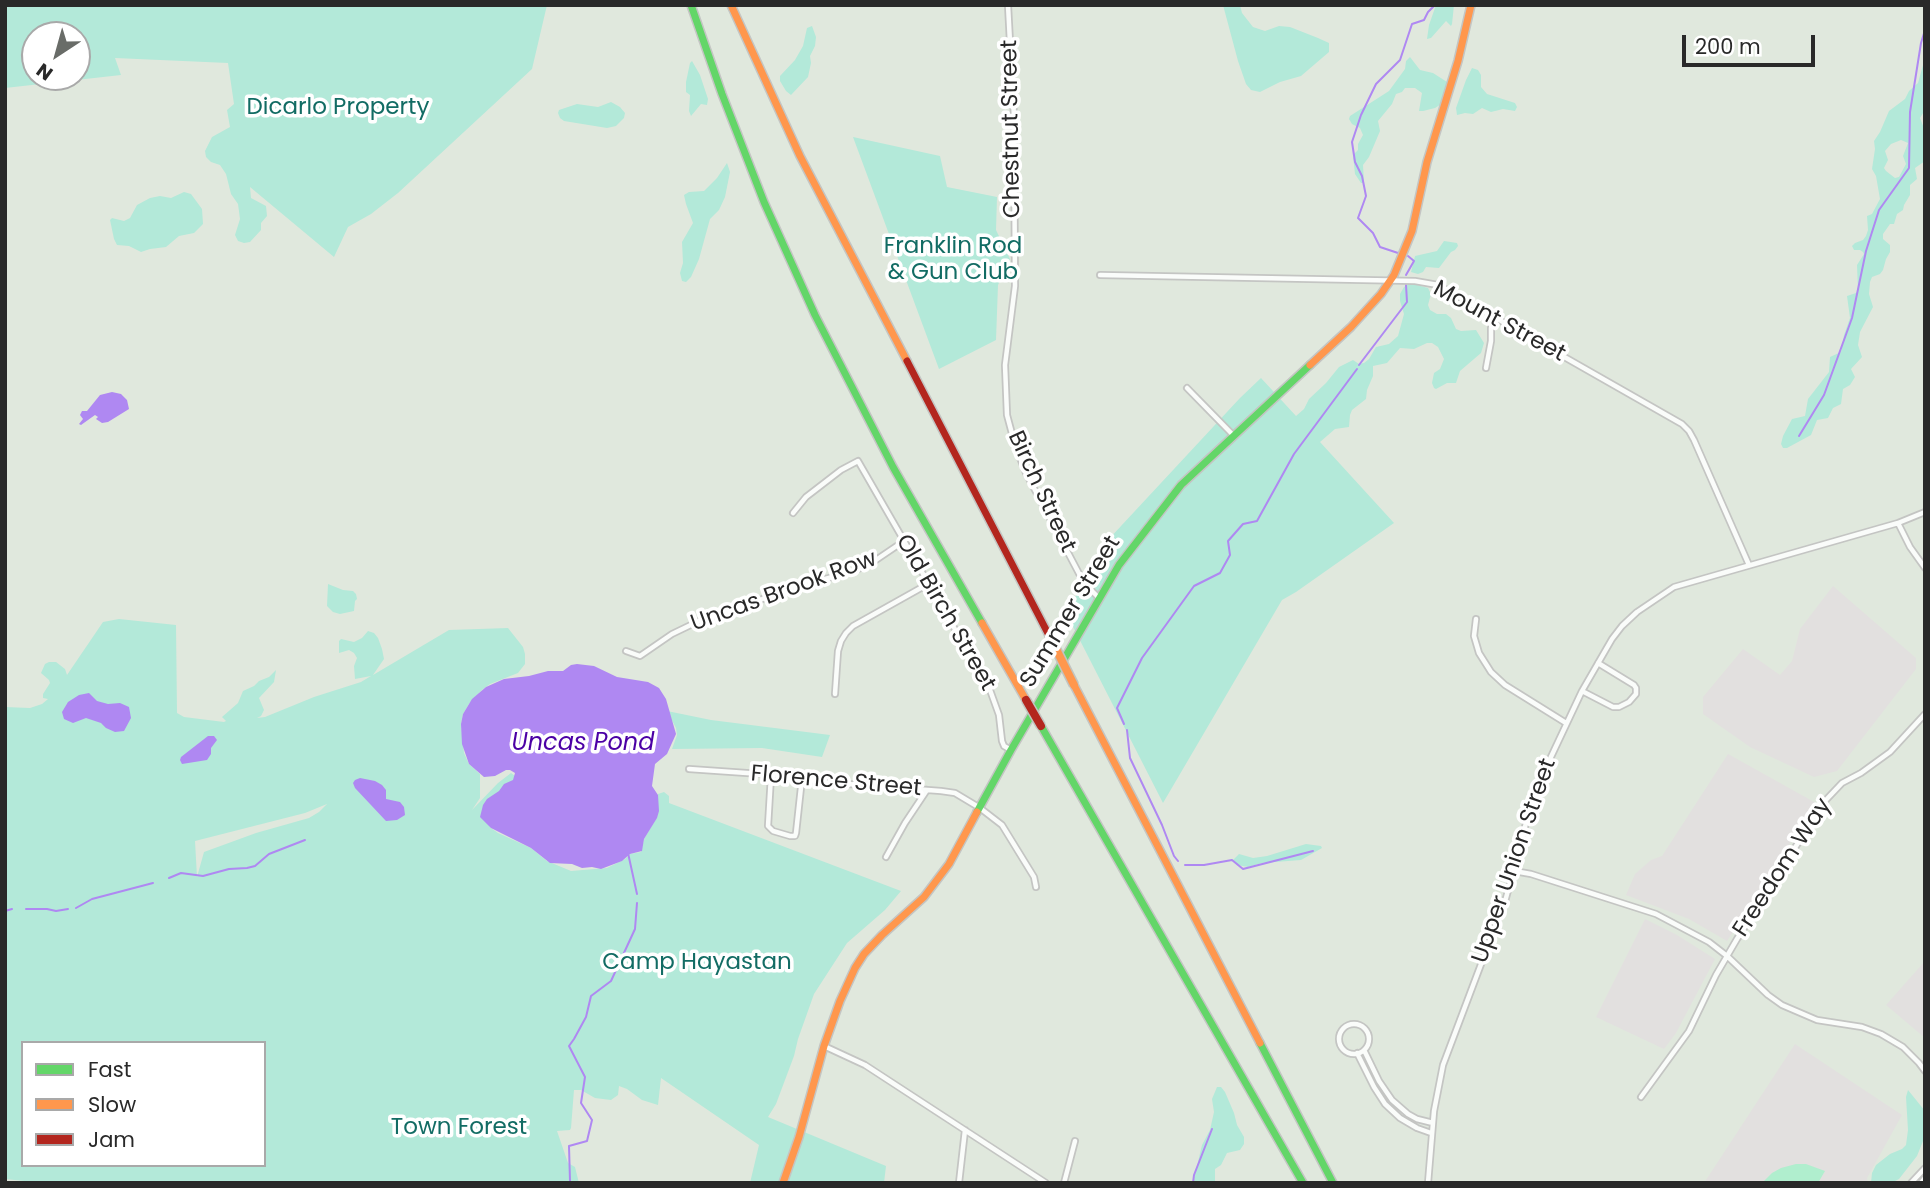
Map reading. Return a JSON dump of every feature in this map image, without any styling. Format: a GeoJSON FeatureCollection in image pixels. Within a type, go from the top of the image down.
{"type":"FeatureCollection","features":[{"type":"Feature","properties":{"kind":"main road"},"geometry":{"type":"LineString","coordinates":[[691,5],[764,202],[815,315],[888,457],[1303,1183]]}},
{"type":"Feature","properties":{"kind":"main road"},"geometry":{"type":"LineString","coordinates":[[731,5],[800,156],[1333,1183]]}},
{"type":"Feature","properties":{"kind":"main road","name":"Summer Street"},"geometry":{"type":"LineString","coordinates":[[783,1183],[845,986],[871,946],[913,908],[935,884],[953,858],[1011,750],[1119,565],[1170,498],[1351,327],[1390,281],[1406,247],[1471,5]]}},
{"type":"Feature","properties":{"kind":"street","name":"Chestnut Street"},"geometry":{"type":"LineString","coordinates":[[1008,5],[1014,117],[1015,286],[1008,336]]}},
{"type":"Feature","properties":{"kind":"street","name":"Mount Street"},"geometry":{"type":"LineString","coordinates":[[1100,275],[1415,281],[1438,285],[1682,424],[1689,431],[1749,565]]}},
{"type":"Feature","properties":{"kind":"street"},"geometry":{"type":"LineString","coordinates":[[1486,369],[1494,317]]}},
{"type":"Feature","properties":{"kind":"street","name":"Birch Street"},"geometry":{"type":"LineString","coordinates":[[1008,336],[1005,384],[1007,415],[1015,445],[1030,481],[1081,578],[1099,597]]}},
{"type":"Feature","properties":{"kind":"street"},"geometry":{"type":"LineString","coordinates":[[1186,388],[1234,436]]}},
{"type":"Feature","properties":{"kind":"street","name":"Old Birch Street"},"geometry":{"type":"LineString","coordinates":[[793,513],[806,497],[841,470],[858,461],[990,690],[999,715],[1002,741],[1004,746],[1011,750]]}},
{"type":"Feature","properties":{"kind":"street","name":"Upper Union Street"},"geometry":{"type":"LineString","coordinates":[[1428,1183],[1433,1123],[1443,1065],[1506,898],[1534,793],[1582,691],[1622,626],[1653,600],[1682,584],[1898,523],[1925,512]]}},
{"type":"Feature","properties":{"kind":"street"},"geometry":{"type":"LineString","coordinates":[[1898,523],[1925,568]]}},
{"type":"Feature","properties":{"kind":"street","name":"Uncas Brook Row"},"geometry":{"type":"LineString","coordinates":[[626,651],[640,656],[672,634],[699,621],[755,603],[790,588],[852,572],[873,562],[904,541]]}},
{"type":"Feature","properties":{"kind":"street"},"geometry":{"type":"LineString","coordinates":[[835,694],[838,651],[846,632],[928,584]]}},
{"type":"Feature","properties":{"kind":"street"},"geometry":{"type":"LineString","coordinates":[[1476,619],[1474,636],[1479,653],[1491,672],[1504,685],[1566,723]]}},
{"type":"Feature","properties":{"kind":"street"},"geometry":{"type":"LineString","coordinates":[[1582,691],[1613,707],[1629,702],[1636,694],[1634,685],[1598,663]]}},
{"type":"Feature","properties":{"kind":"street","name":"Freedom Way"},"geometry":{"type":"LineString","coordinates":[[1642,1097],[1689,1031],[1727,956],[1820,807],[1842,783],[1890,752],[1925,714]]}},
{"type":"Feature","properties":{"kind":"street","name":"Florence Street"},"geometry":{"type":"LineString","coordinates":[[689,769],[955,793],[993,816],[1009,833],[1034,877],[1036,887]]}},
{"type":"Feature","properties":{"kind":"street"},"geometry":{"type":"LineString","coordinates":[[771,776],[768,826],[773,831],[790,836],[795,836],[802,778]]}},
{"type":"Feature","properties":{"kind":"street"},"geometry":{"type":"LineString","coordinates":[[886,857],[927,790]]}},
{"type":"Feature","properties":{"kind":"street"},"geometry":{"type":"LineString","coordinates":[[1514,871],[1656,914],[1700,937],[1727,956],[1782,1005],[1817,1020],[1862,1027],[1881,1034],[1903,1047],[1925,1071]]}},
{"type":"Feature","properties":{"kind":"street"},"geometry":{"type":"LineString","coordinates":[[1348,1025],[1360,1025],[1367,1031],[1369,1040],[1364,1050],[1357,1054],[1348,1053],[1340,1044],[1339,1034],[1348,1025]]}},
{"type":"Feature","properties":{"kind":"street"},"geometry":{"type":"LineString","coordinates":[[824,1046],[865,1065],[1046,1183]]}},
{"type":"Feature","properties":{"kind":"street"},"geometry":{"type":"LineString","coordinates":[[1364,1050],[1392,1100],[1408,1114],[1433,1123]]}},
{"type":"Feature","properties":{"kind":"street"},"geometry":{"type":"LineString","coordinates":[[1357,1054],[1385,1104],[1400,1118],[1432,1133]]}},
{"type":"Feature","properties":{"kind":"street"},"geometry":{"type":"LineString","coordinates":[[959,1183],[965,1130]]}},
{"type":"Feature","properties":{"kind":"street"},"geometry":{"type":"LineString","coordinates":[[1064,1183],[1075,1141]]}},
{"type":"Feature","properties":{"kind":"street"},"geometry":{"type":"LineString","coordinates":[[1911,1183],[1925,1168]]}},
{"type":"Feature","properties":{"kind":"street"},"geometry":{"type":"LineString","coordinates":[[1921,1183],[1925,1178]]}},
{"type":"Feature","properties":{"kind":"shaded area"},"geometry":{"type":"Polygon","coordinates":[[[1833,586],[1916,658],[1916,669],[1837,771],[1814,777],[1750,747],[1703,714],[1703,697],[1743,649],[1780,675],[1792,661],[1800,629],[1833,586]]]}},
{"type":"Feature","properties":{"kind":"shaded area"},"geometry":{"type":"Polygon","coordinates":[[[1728,754],[1816,803],[1727,941],[1689,919],[1626,895],[1635,874],[1651,860],[1662,856],[1728,754]]]}},
{"type":"Feature","properties":{"kind":"shaded area"},"geometry":{"type":"Polygon","coordinates":[[[1645,919],[1715,959],[1676,1033],[1664,1049],[1596,1017],[1645,919]]]}},
{"type":"Feature","properties":{"kind":"shaded area"},"geometry":{"type":"Polygon","coordinates":[[[1925,961],[1925,1038],[1886,1005],[1925,961]]]}},
{"type":"Feature","properties":{"kind":"shaded area"},"geometry":{"type":"Polygon","coordinates":[[[1795,1044],[1902,1115],[1867,1178],[1868,1183],[1704,1183],[1795,1044]]]}},
{"type":"Feature","properties":{"kind":"green space","name":"Dicarlo Property"},"geometry":{"type":"Polygon","coordinates":[[[5,5],[547,5],[532,69],[398,193],[371,214],[348,227],[334,257],[250,187],[251,198],[266,206],[267,216],[261,223],[261,230],[250,242],[238,241],[235,235],[240,219],[238,204],[231,194],[226,174],[220,165],[206,157],[205,151],[212,137],[230,127],[227,110],[234,104],[228,63],[115,58],[121,75],[91,78],[91,21],[21,21],[21,86],[5,88],[5,5]]]}},
{"type":"Feature","properties":{"kind":"green space"},"geometry":{"type":"Polygon","coordinates":[[[1223,5],[1240,5],[1242,13],[1253,27],[1265,31],[1279,26],[1290,27],[1318,38],[1329,43],[1329,52],[1301,76],[1260,92],[1251,90],[1246,84],[1238,61],[1223,5]]]}},
{"type":"Feature","properties":{"kind":"green space"},"geometry":{"type":"Polygon","coordinates":[[[1436,5],[1454,5],[1452,24],[1451,26],[1446,21],[1427,39],[1429,25],[1436,5]]]}},
{"type":"Feature","properties":{"kind":"green space"},"geometry":{"type":"Polygon","coordinates":[[[812,26],[816,37],[810,56],[808,77],[791,95],[780,81],[780,76],[795,60],[803,46],[807,28],[812,26]]]}},
{"type":"Feature","properties":{"kind":"green space"},"geometry":{"type":"Polygon","coordinates":[[[1410,57],[1420,70],[1433,73],[1447,82],[1446,98],[1435,108],[1419,111],[1422,93],[1415,88],[1405,88],[1396,94],[1392,104],[1378,121],[1380,131],[1363,165],[1364,183],[1361,183],[1355,174],[1353,155],[1358,150],[1363,135],[1360,128],[1352,124],[1350,116],[1389,91],[1410,57]]]}},
{"type":"Feature","properties":{"kind":"green space"},"geometry":{"type":"Polygon","coordinates":[[[1925,58],[1925,110],[1920,118],[1925,131],[1925,161],[1915,168],[1917,179],[1910,185],[1910,195],[1903,210],[1883,234],[1883,239],[1890,245],[1890,252],[1883,270],[1872,277],[1870,282],[1869,294],[1873,307],[1860,332],[1858,345],[1862,357],[1851,369],[1855,377],[1850,385],[1843,389],[1841,404],[1833,408],[1828,418],[1817,420],[1811,435],[1783,448],[1783,436],[1792,419],[1805,416],[1808,399],[1829,372],[1830,357],[1841,352],[1850,318],[1847,296],[1858,290],[1857,265],[1864,254],[1860,250],[1854,250],[1852,246],[1866,236],[1867,216],[1872,214],[1880,199],[1872,169],[1874,141],[1889,111],[1905,99],[1918,83],[1925,58]],[[1901,140],[1891,144],[1885,151],[1888,160],[1884,168],[1895,178],[1899,177],[1906,164],[1903,156],[1908,143],[1901,140]]]}},
{"type":"Feature","properties":{"kind":"green space"},"geometry":{"type":"Polygon","coordinates":[[[692,61],[708,99],[707,105],[701,104],[691,116],[686,82],[692,61]]]}},
{"type":"Feature","properties":{"kind":"green space"},"geometry":{"type":"Polygon","coordinates":[[[1472,68],[1478,70],[1481,75],[1481,87],[1487,94],[1515,103],[1515,111],[1503,109],[1491,112],[1482,108],[1473,114],[1457,115],[1456,108],[1472,68]]]}},
{"type":"Feature","properties":{"kind":"green space"},"geometry":{"type":"Polygon","coordinates":[[[611,102],[625,113],[616,126],[607,128],[564,121],[558,113],[559,110],[577,104],[598,107],[611,102]]]}},
{"type":"Feature","properties":{"kind":"green space","name":"Franklin Rod & Gun Club"},"geometry":{"type":"Polygon","coordinates":[[[853,137],[940,156],[947,187],[997,197],[996,230],[1010,259],[998,285],[996,340],[939,369],[853,137]]]}},
{"type":"Feature","properties":{"kind":"green space"},"geometry":{"type":"Polygon","coordinates":[[[727,163],[730,172],[725,197],[719,210],[710,219],[691,277],[686,282],[682,281],[682,242],[693,223],[684,195],[704,191],[727,163]]]}},
{"type":"Feature","properties":{"kind":"green space"},"geometry":{"type":"Polygon","coordinates":[[[184,192],[191,194],[202,209],[203,224],[194,233],[179,236],[166,247],[141,252],[129,246],[117,245],[110,220],[112,218],[124,221],[130,218],[137,205],[150,198],[171,198],[184,192]]]}},
{"type":"Feature","properties":{"kind":"green space"},"geometry":{"type":"Polygon","coordinates":[[[1444,241],[1457,243],[1458,246],[1439,268],[1426,267],[1418,274],[1411,272],[1415,256],[1437,251],[1444,241]]]}},
{"type":"Feature","properties":{"kind":"green space"},"geometry":{"type":"Polygon","coordinates":[[[1410,283],[1428,288],[1431,294],[1428,305],[1430,310],[1437,314],[1446,314],[1456,329],[1476,330],[1484,343],[1481,353],[1460,371],[1456,383],[1447,383],[1436,389],[1432,383],[1434,373],[1440,369],[1444,359],[1438,347],[1432,343],[1414,349],[1400,348],[1387,363],[1373,366],[1366,399],[1352,410],[1349,427],[1335,429],[1320,442],[1394,523],[1282,600],[1163,803],[1066,613],[1108,540],[1240,398],[1261,378],[1296,416],[1339,367],[1353,360],[1359,364],[1364,363],[1376,347],[1389,344],[1398,336],[1404,314],[1400,294],[1410,283]]]}},
{"type":"Feature","properties":{"kind":"green space"},"geometry":{"type":"Polygon","coordinates":[[[328,584],[356,594],[354,611],[340,614],[327,606],[328,584]]]}},
{"type":"Feature","properties":{"kind":"green space"},"geometry":{"type":"Polygon","coordinates":[[[119,619],[176,625],[177,713],[184,717],[224,722],[226,721],[222,717],[238,703],[243,691],[269,677],[276,670],[274,682],[259,698],[264,710],[257,718],[361,682],[371,676],[355,679],[354,666],[357,658],[349,650],[339,653],[341,639],[354,642],[368,631],[374,633],[384,659],[373,675],[449,630],[508,628],[523,647],[525,664],[518,673],[482,690],[469,704],[461,724],[464,753],[469,764],[480,774],[480,798],[472,810],[511,773],[518,778],[486,821],[498,833],[531,848],[547,861],[571,871],[607,868],[630,854],[641,852],[644,839],[657,817],[655,798],[658,799],[658,794],[664,792],[669,796],[669,803],[901,891],[885,910],[847,943],[814,994],[794,1056],[776,1104],[768,1117],[886,1166],[884,1183],[750,1183],[759,1145],[661,1078],[658,1105],[642,1100],[619,1086],[618,1095],[611,1100],[595,1098],[581,1090],[574,1090],[571,1128],[557,1131],[568,1163],[575,1167],[579,1183],[44,1183],[5,1179],[5,707],[30,708],[48,699],[43,698],[50,683],[41,673],[45,664],[56,662],[65,669],[67,675],[103,622],[119,619]],[[327,804],[305,813],[195,841],[197,877],[204,852],[309,818],[327,804]]]}},
{"type":"Feature","properties":{"kind":"green space"},"geometry":{"type":"Polygon","coordinates":[[[667,711],[711,720],[830,735],[822,757],[762,748],[672,749],[677,735],[667,711]]]}},
{"type":"Feature","properties":{"kind":"green space"},"geometry":{"type":"Polygon","coordinates":[[[1306,844],[1322,848],[1301,860],[1262,863],[1248,867],[1237,865],[1233,860],[1239,854],[1253,858],[1267,856],[1306,844]]]}},
{"type":"Feature","properties":{"kind":"green space"},"geometry":{"type":"Polygon","coordinates":[[[1217,1087],[1221,1087],[1225,1092],[1244,1137],[1244,1144],[1240,1150],[1227,1153],[1221,1165],[1215,1169],[1215,1183],[1193,1183],[1202,1145],[1210,1130],[1214,1112],[1212,1099],[1217,1087]]]}},
{"type":"Feature","properties":{"kind":"green space"},"geometry":{"type":"Polygon","coordinates":[[[1908,1090],[1925,1111],[1923,1141],[1917,1156],[1899,1179],[1891,1183],[1871,1183],[1876,1165],[1906,1145],[1908,1090]]]}},
{"type":"Feature","properties":{"kind":"green space"},"geometry":{"type":"Polygon","coordinates":[[[1806,1164],[1825,1171],[1818,1183],[1762,1183],[1781,1168],[1806,1164]]]}},
{"type":"Feature","properties":{"kind":"water"},"geometry":{"type":"Polygon","coordinates":[[[112,392],[121,394],[127,400],[129,409],[108,422],[102,423],[95,415],[79,424],[83,419],[80,415],[82,411],[87,411],[100,395],[112,392]]]}},
{"type":"Feature","properties":{"kind":"water","name":"Uncas Pond"},"geometry":{"type":"Polygon","coordinates":[[[577,664],[594,666],[617,677],[648,682],[659,688],[666,699],[676,734],[667,754],[655,764],[652,786],[658,795],[659,811],[644,839],[642,851],[601,869],[550,863],[531,848],[491,828],[480,817],[483,805],[504,784],[513,780],[515,773],[506,770],[495,776],[484,777],[469,764],[462,744],[463,714],[472,699],[486,687],[504,679],[563,671],[577,664]]]}},
{"type":"Feature","properties":{"kind":"water"},"geometry":{"type":"Polygon","coordinates":[[[89,693],[97,701],[120,703],[129,707],[131,718],[124,731],[115,732],[86,718],[73,723],[64,719],[62,712],[68,702],[79,695],[89,693]]]}},
{"type":"Feature","properties":{"kind":"water"},"geometry":{"type":"Polygon","coordinates":[[[208,736],[214,736],[217,740],[207,760],[182,764],[181,757],[208,736]]]}},
{"type":"Feature","properties":{"kind":"water"},"geometry":{"type":"Polygon","coordinates":[[[360,778],[382,785],[386,790],[386,799],[400,802],[405,815],[397,820],[386,821],[355,788],[353,783],[360,778]]]}},
{"type":"Feature","properties":{"kind":"waterway"},"geometry":{"type":"LineString","coordinates":[[1398,253],[1380,247],[1373,233],[1358,218],[1366,196],[1362,176],[1355,162],[1352,142],[1376,84],[1400,60],[1412,24],[1424,20],[1435,5]]}},
{"type":"Feature","properties":{"kind":"waterway"},"geometry":{"type":"LineString","coordinates":[[1799,436],[1824,395],[1852,318],[1866,251],[1879,210],[1909,168],[1910,112],[1925,30]]}},
{"type":"Feature","properties":{"kind":"waterway"},"geometry":{"type":"LineString","coordinates":[[1406,275],[1414,261],[1408,256]]}},
{"type":"Feature","properties":{"kind":"waterway"},"geometry":{"type":"LineString","coordinates":[[1359,365],[1407,302],[1406,285]]}},
{"type":"Feature","properties":{"kind":"waterway"},"geometry":{"type":"LineString","coordinates":[[1124,724],[1117,708],[1142,658],[1194,586],[1220,573],[1230,555],[1228,541],[1243,524],[1257,521],[1294,454],[1357,369]]}},
{"type":"Feature","properties":{"kind":"waterway"},"geometry":{"type":"LineString","coordinates":[[1127,730],[1130,758],[1178,861]]}},
{"type":"Feature","properties":{"kind":"waterway"},"geometry":{"type":"LineString","coordinates":[[169,878],[181,873],[203,876],[255,866],[269,854],[305,840]]}},
{"type":"Feature","properties":{"kind":"waterway"},"geometry":{"type":"LineString","coordinates":[[1185,865],[1232,860],[1243,869],[1313,851]]}},
{"type":"Feature","properties":{"kind":"waterway"},"geometry":{"type":"LineString","coordinates":[[628,853],[637,894]]}},
{"type":"Feature","properties":{"kind":"waterway"},"geometry":{"type":"LineString","coordinates":[[76,908],[92,899],[153,883]]}},
{"type":"Feature","properties":{"kind":"waterway"},"geometry":{"type":"LineString","coordinates":[[569,1183],[569,1146],[587,1141],[592,1120],[581,1103],[585,1077],[569,1046],[586,1017],[591,996],[611,981],[635,929],[637,903]]}},
{"type":"Feature","properties":{"kind":"waterway"},"geometry":{"type":"LineString","coordinates":[[5,911],[12,909]]}},
{"type":"Feature","properties":{"kind":"waterway"},"geometry":{"type":"LineString","coordinates":[[26,909],[68,909]]}},
{"type":"Feature","properties":{"kind":"waterway"},"geometry":{"type":"LineString","coordinates":[[1193,1183],[1212,1129]]}},
{"type":"Feature","properties":{"kind":"traffic: fast"},"geometry":{"type":"LineString","coordinates":[[691,5],[764,202],[815,315],[893,467],[982,623]]}},
{"type":"Feature","properties":{"kind":"traffic: fast"},"geometry":{"type":"LineString","coordinates":[[977,812],[1119,565],[1181,485],[1310,365]]}},
{"type":"Feature","properties":{"kind":"traffic: fast"},"geometry":{"type":"LineString","coordinates":[[1041,726],[1303,1183]]}},
{"type":"Feature","properties":{"kind":"traffic: fast"},"geometry":{"type":"LineString","coordinates":[[1260,1043],[1333,1183]]}},
{"type":"Feature","properties":{"kind":"traffic: slow"},"geometry":{"type":"LineString","coordinates":[[731,5],[800,156],[907,361]]}},
{"type":"Feature","properties":{"kind":"traffic: slow"},"geometry":{"type":"LineString","coordinates":[[1310,365],[1351,327],[1394,275],[1412,231],[1427,162],[1458,61],[1471,5]]}},
{"type":"Feature","properties":{"kind":"traffic: slow"},"geometry":{"type":"LineString","coordinates":[[982,623],[1026,700]]}},
{"type":"Feature","properties":{"kind":"traffic: slow"},"geometry":{"type":"LineString","coordinates":[[1055,647],[1074,685]]}},
{"type":"Feature","properties":{"kind":"traffic: slow"},"geometry":{"type":"LineString","coordinates":[[1074,685],[1260,1043]]}},
{"type":"Feature","properties":{"kind":"traffic: slow"},"geometry":{"type":"LineString","coordinates":[[783,1183],[799,1137],[824,1046],[855,968],[882,935],[924,897],[949,864],[977,812]]}},
{"type":"Feature","properties":{"kind":"traffic: jam"},"geometry":{"type":"LineString","coordinates":[[907,361],[1055,647]]}},
{"type":"Feature","properties":{"kind":"traffic: jam"},"geometry":{"type":"LineString","coordinates":[[1026,700],[1041,726]]}},
{"type":"Feature","properties":{"kind":"park label","name":"Camp Hayastan"},"geometry":{"type":"Point","coordinates":[697,963]}},
{"type":"Feature","properties":{"kind":"park label","name":"Town Forest"},"geometry":{"type":"Point","coordinates":[459,1128]}}]}
